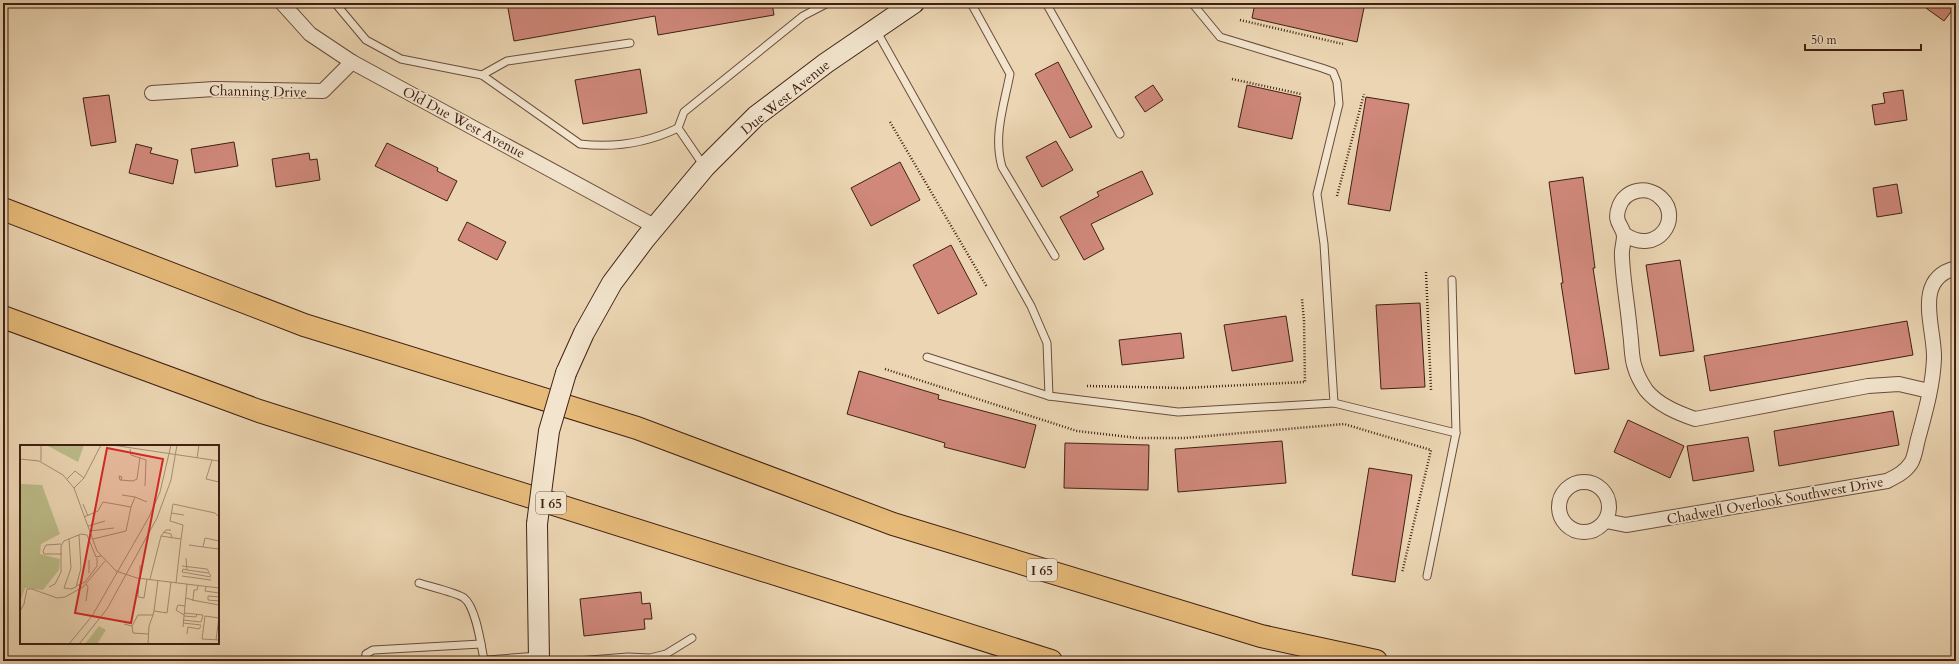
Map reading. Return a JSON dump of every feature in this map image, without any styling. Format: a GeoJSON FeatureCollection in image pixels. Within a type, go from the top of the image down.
{"type":"FeatureCollection","features":[{"type":"Feature","properties":{"kind":"highway","name":"I 65"},"geometry":{"type":"LineString","coordinates":[[3,209],[304,325],[637,428],[893,524],[1261,636],[1376,661]]}},
{"type":"Feature","properties":{"kind":"highway","name":"I 65"},"geometry":{"type":"LineString","coordinates":[[3,317],[259,411],[1051,661]]}},
{"type":"Feature","properties":{"kind":"main road","name":"Due West Avenue"},"geometry":{"type":"LineString","coordinates":[[538,658],[537,524],[550,431],[566,374],[584,333],[612,283],[645,239],[705,167],[756,116],[875,28],[914,3]]}},
{"type":"Feature","properties":{"kind":"street","name":"Old Due West Avenue"},"geometry":{"type":"LineString","coordinates":[[282,3],[310,34],[352,62],[656,227]]}},
{"type":"Feature","properties":{"kind":"street","name":"Channing Drive"},"geometry":{"type":"LineString","coordinates":[[152,94],[214,90],[323,91],[352,62]]}},
{"type":"Feature","properties":{"kind":"street"},"geometry":{"type":"LineString","coordinates":[[1624,234],[1622,255],[1635,368],[1647,391],[1672,412],[1695,419],[1868,386],[1899,384],[1929,391]]}},
{"type":"Feature","properties":{"kind":"street","name":"Chadwell Overlook Southwest Drive"},"geometry":{"type":"LineString","coordinates":[[1606,521],[1626,525],[1888,481],[1902,474],[1912,461],[1929,391],[1934,358],[1928,298],[1934,284],[1946,271],[1956,268]]}},
{"type":"Feature","properties":{"kind":"lane"},"geometry":{"type":"LineString","coordinates":[[335,3],[366,40],[401,59],[482,76],[580,144],[597,146],[630,144],[659,138],[678,128],[684,112],[803,16],[828,3]]}},
{"type":"Feature","properties":{"kind":"lane"},"geometry":{"type":"LineString","coordinates":[[971,3],[1010,74],[999,131],[998,153],[1002,168],[1055,256]]}},
{"type":"Feature","properties":{"kind":"lane"},"geometry":{"type":"LineString","coordinates":[[1046,3],[1120,134]]}},
{"type":"Feature","properties":{"kind":"lane"},"geometry":{"type":"LineString","coordinates":[[1192,3],[1220,37],[1333,72],[1337,82],[1339,104],[1317,194],[1324,244],[1334,403]]}},
{"type":"Feature","properties":{"kind":"lane"},"geometry":{"type":"LineString","coordinates":[[875,28],[1031,306],[1047,343],[1049,396]]}},
{"type":"Feature","properties":{"kind":"lane"},"geometry":{"type":"LineString","coordinates":[[482,76],[507,61],[630,43]]}},
{"type":"Feature","properties":{"kind":"lane"},"geometry":{"type":"LineString","coordinates":[[678,128],[705,167]]}},
{"type":"Feature","properties":{"kind":"lane"},"geometry":{"type":"LineString","coordinates":[[1427,576],[1456,433],[1452,280]]}},
{"type":"Feature","properties":{"kind":"lane"},"geometry":{"type":"LineString","coordinates":[[927,357],[1049,396],[1178,412],[1334,403],[1456,433]]}},
{"type":"Feature","properties":{"kind":"lane"},"geometry":{"type":"LineString","coordinates":[[419,583],[464,597],[470,608],[484,660]]}},
{"type":"Feature","properties":{"kind":"lane"},"geometry":{"type":"LineString","coordinates":[[577,661],[628,657],[650,658],[666,654],[692,638]]}},
{"type":"Feature","properties":{"kind":"lane"},"geometry":{"type":"LineString","coordinates":[[365,661],[366,654],[373,650],[480,644]]}},
{"type":"Feature","properties":{"kind":"lane"},"geometry":{"type":"LineString","coordinates":[[474,661],[538,658]]}},
{"type":"Feature","properties":{"kind":"path"},"geometry":{"type":"LineString","coordinates":[[1240,20],[1343,44]]}},
{"type":"Feature","properties":{"kind":"path"},"geometry":{"type":"LineString","coordinates":[[1232,79],[1301,94]]}},
{"type":"Feature","properties":{"kind":"path"},"geometry":{"type":"LineString","coordinates":[[1337,196],[1364,94]]}},
{"type":"Feature","properties":{"kind":"path"},"geometry":{"type":"LineString","coordinates":[[890,122],[986,287]]}},
{"type":"Feature","properties":{"kind":"path"},"geometry":{"type":"LineString","coordinates":[[1426,272],[1431,390]]}},
{"type":"Feature","properties":{"kind":"path"},"geometry":{"type":"LineString","coordinates":[[1087,386],[1184,388],[1305,382],[1304,320],[1302,299]]}},
{"type":"Feature","properties":{"kind":"path"},"geometry":{"type":"LineString","coordinates":[[1402,573],[1431,450]]}},
{"type":"Feature","properties":{"kind":"building"},"geometry":{"type":"Polygon","coordinates":[[[507,3],[772,3],[774,15],[658,35],[655,16],[514,41],[507,3]]]}},
{"type":"Feature","properties":{"kind":"building"},"geometry":{"type":"Polygon","coordinates":[[[1255,3],[1365,3],[1357,42],[1252,18],[1255,3]]]}},
{"type":"Feature","properties":{"kind":"building"},"geometry":{"type":"Polygon","coordinates":[[[1919,3],[1956,3],[1956,5],[1944,21],[1919,3]]]}},
{"type":"Feature","properties":{"kind":"building"},"geometry":{"type":"Polygon","coordinates":[[[1058,62],[1092,127],[1070,138],[1035,74],[1058,62]]]}},
{"type":"Feature","properties":{"kind":"building"},"geometry":{"type":"Polygon","coordinates":[[[640,69],[647,113],[583,124],[575,80],[640,69]]]}},
{"type":"Feature","properties":{"kind":"building"},"geometry":{"type":"Polygon","coordinates":[[[1153,85],[1163,100],[1145,112],[1135,97],[1153,85]]]}},
{"type":"Feature","properties":{"kind":"building"},"geometry":{"type":"Polygon","coordinates":[[[1247,85],[1301,97],[1292,139],[1238,127],[1247,85]]]}},
{"type":"Feature","properties":{"kind":"building"},"geometry":{"type":"Polygon","coordinates":[[[1903,90],[1907,120],[1875,125],[1872,105],[1885,103],[1883,93],[1903,90]]]}},
{"type":"Feature","properties":{"kind":"building"},"geometry":{"type":"Polygon","coordinates":[[[109,95],[116,142],[91,146],[83,98],[109,95]]]}},
{"type":"Feature","properties":{"kind":"building"},"geometry":{"type":"Polygon","coordinates":[[[1366,97],[1409,104],[1390,211],[1348,204],[1366,97]]]}},
{"type":"Feature","properties":{"kind":"building"},"geometry":{"type":"Polygon","coordinates":[[[1056,141],[1073,170],[1042,187],[1026,157],[1056,141]]]}},
{"type":"Feature","properties":{"kind":"building"},"geometry":{"type":"Polygon","coordinates":[[[234,142],[238,166],[195,173],[191,149],[234,142]]]}},
{"type":"Feature","properties":{"kind":"building"},"geometry":{"type":"Polygon","coordinates":[[[387,143],[438,168],[437,171],[457,181],[447,201],[375,166],[387,143]]]}},
{"type":"Feature","properties":{"kind":"building"},"geometry":{"type":"Polygon","coordinates":[[[136,144],[152,148],[150,153],[178,160],[173,184],[129,173],[136,144]]]}},
{"type":"Feature","properties":{"kind":"building"},"geometry":{"type":"Polygon","coordinates":[[[309,153],[310,160],[317,159],[320,180],[276,187],[272,159],[309,153]]]}},
{"type":"Feature","properties":{"kind":"building"},"geometry":{"type":"Polygon","coordinates":[[[900,162],[920,200],[871,226],[851,188],[900,162]]]}},
{"type":"Feature","properties":{"kind":"building"},"geometry":{"type":"Polygon","coordinates":[[[1142,171],[1153,194],[1091,224],[1104,249],[1084,260],[1060,217],[1099,196],[1097,192],[1142,171]]]}},
{"type":"Feature","properties":{"kind":"building"},"geometry":{"type":"Polygon","coordinates":[[[1583,177],[1595,268],[1593,268],[1609,369],[1575,374],[1561,283],[1563,283],[1549,182],[1583,177]]]}},
{"type":"Feature","properties":{"kind":"building"},"geometry":{"type":"Polygon","coordinates":[[[1897,184],[1902,213],[1877,217],[1873,188],[1897,184]]]}},
{"type":"Feature","properties":{"kind":"building"},"geometry":{"type":"Polygon","coordinates":[[[467,222],[506,242],[497,260],[458,240],[467,222]]]}},
{"type":"Feature","properties":{"kind":"building"},"geometry":{"type":"Polygon","coordinates":[[[951,245],[977,294],[938,314],[913,265],[951,245]]]}},
{"type":"Feature","properties":{"kind":"building"},"geometry":{"type":"Polygon","coordinates":[[[1680,260],[1694,351],[1660,356],[1646,265],[1680,260]]]}},
{"type":"Feature","properties":{"kind":"building"},"geometry":{"type":"Polygon","coordinates":[[[1420,303],[1425,387],[1381,389],[1376,305],[1420,303]]]}},
{"type":"Feature","properties":{"kind":"building"},"geometry":{"type":"Polygon","coordinates":[[[1286,316],[1293,361],[1232,371],[1224,325],[1286,316]]]}},
{"type":"Feature","properties":{"kind":"building"},"geometry":{"type":"Polygon","coordinates":[[[1907,321],[1913,355],[1710,391],[1704,356],[1907,321]]]}},
{"type":"Feature","properties":{"kind":"building"},"geometry":{"type":"Polygon","coordinates":[[[1181,333],[1184,358],[1122,365],[1119,340],[1181,333]]]}},
{"type":"Feature","properties":{"kind":"building"},"geometry":{"type":"Polygon","coordinates":[[[859,371],[939,395],[938,399],[1036,425],[1025,468],[944,447],[945,443],[847,414],[859,371]]]}},
{"type":"Feature","properties":{"kind":"building"},"geometry":{"type":"Polygon","coordinates":[[[1893,411],[1899,445],[1779,466],[1774,431],[1893,411]]]}},
{"type":"Feature","properties":{"kind":"building"},"geometry":{"type":"Polygon","coordinates":[[[1628,420],[1684,446],[1670,478],[1614,452],[1628,420]]]}},
{"type":"Feature","properties":{"kind":"building"},"geometry":{"type":"Polygon","coordinates":[[[1748,437],[1754,471],[1693,481],[1687,446],[1748,437]]]}},
{"type":"Feature","properties":{"kind":"building"},"geometry":{"type":"Polygon","coordinates":[[[1282,441],[1286,483],[1178,492],[1175,449],[1282,441]]]}},
{"type":"Feature","properties":{"kind":"building"},"geometry":{"type":"Polygon","coordinates":[[[1065,443],[1149,445],[1148,490],[1064,488],[1065,443]]]}},
{"type":"Feature","properties":{"kind":"building"},"geometry":{"type":"Polygon","coordinates":[[[1369,468],[1412,475],[1395,582],[1352,575],[1369,468]]]}},
{"type":"Feature","properties":{"kind":"building"},"geometry":{"type":"Polygon","coordinates":[[[641,592],[642,604],[650,603],[652,619],[644,619],[645,629],[584,636],[580,599],[641,592]]]}}]}
